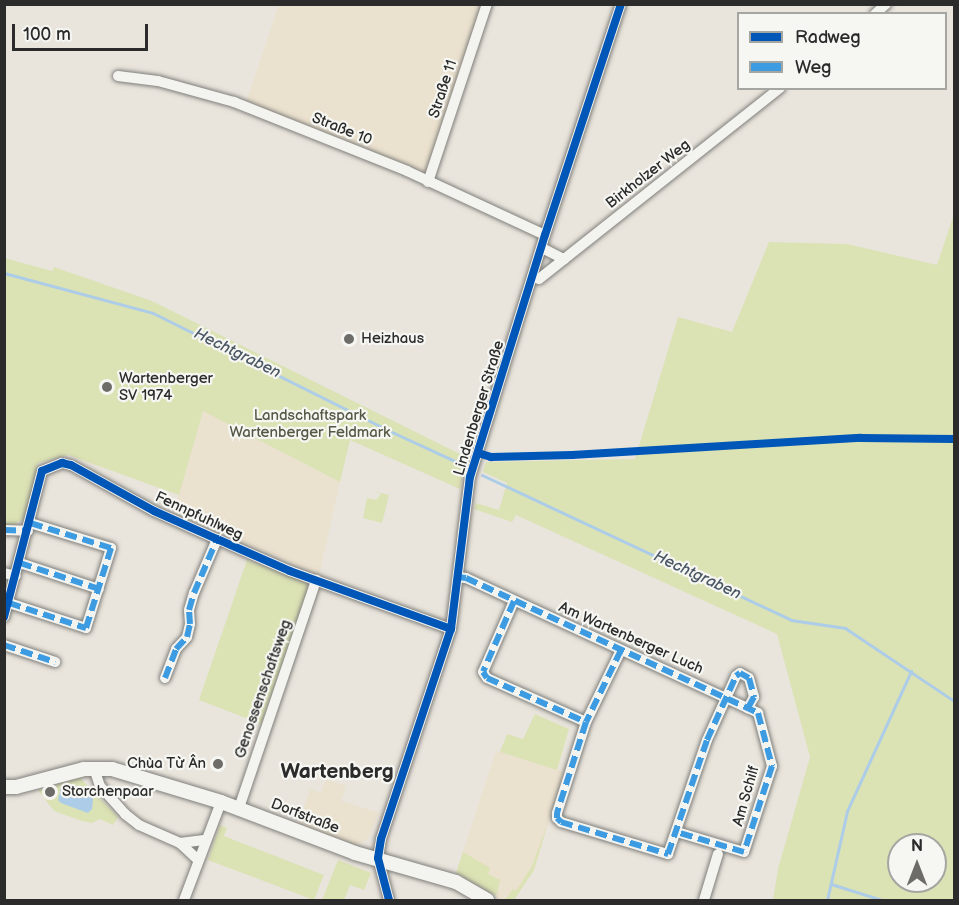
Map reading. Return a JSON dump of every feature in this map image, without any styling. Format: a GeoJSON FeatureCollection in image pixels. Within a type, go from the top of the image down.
{"type":"FeatureCollection","features":[{"type":"Feature","properties":{"kind":"main road","name":"Dorfstraße"},"geometry":{"type":"LineString","coordinates":[[4,787],[94,768],[112,769],[151,779],[239,808],[339,847],[456,882],[487,900]]}},
{"type":"Feature","properties":{"kind":"street","name":"Straße 11"},"geometry":{"type":"LineString","coordinates":[[428,183],[487,4]]}},
{"type":"Feature","properties":{"kind":"street","name":"Lindenberger Straße"},"geometry":{"type":"LineString","coordinates":[[378,858],[382,838],[451,629],[470,477],[545,235],[621,4]]}},
{"type":"Feature","properties":{"kind":"street","name":"Straße 10"},"geometry":{"type":"LineString","coordinates":[[118,76],[158,81],[234,102],[407,171],[428,183],[545,235]]}},
{"type":"Feature","properties":{"kind":"street","name":"Birkholzer Weg"},"geometry":{"type":"LineString","coordinates":[[533,278],[539,279],[777,90]]}},
{"type":"Feature","properties":{"kind":"street"},"geometry":{"type":"LineString","coordinates":[[542,248],[564,259]]}},
{"type":"Feature","properties":{"kind":"street","name":"Fennpfuhlweg"},"geometry":{"type":"LineString","coordinates":[[5,615],[42,471],[62,464],[71,465],[154,511],[217,539],[316,580],[451,629]]}},
{"type":"Feature","properties":{"kind":"street"},"geometry":{"type":"LineString","coordinates":[[4,530],[29,527],[111,548],[86,628],[9,603]]}},
{"type":"Feature","properties":{"kind":"street","name":"Fennpfuhlweg"},"geometry":{"type":"LineString","coordinates":[[165,678],[176,649],[187,637],[191,601],[217,539]]}},
{"type":"Feature","properties":{"kind":"street"},"geometry":{"type":"LineString","coordinates":[[20,563],[99,589]]}},
{"type":"Feature","properties":{"kind":"street"},"geometry":{"type":"LineString","coordinates":[[4,573],[16,576]]}},
{"type":"Feature","properties":{"kind":"street","name":"Am Wartenberger Luch"},"geometry":{"type":"LineString","coordinates":[[458,577],[726,697]]}},
{"type":"Feature","properties":{"kind":"street","name":"Genossenschaftsweg"},"geometry":{"type":"LineString","coordinates":[[239,808],[316,580]]}},
{"type":"Feature","properties":{"kind":"street"},"geometry":{"type":"LineString","coordinates":[[514,601],[483,672],[487,678],[586,722]]}},
{"type":"Feature","properties":{"kind":"street"},"geometry":{"type":"LineString","coordinates":[[4,645],[55,662]]}},
{"type":"Feature","properties":{"kind":"street"},"geometry":{"type":"LineString","coordinates":[[621,650],[586,722],[557,818],[561,822],[668,854],[706,740],[726,697],[736,676],[744,673],[749,678],[754,697],[748,708],[726,697]]}},
{"type":"Feature","properties":{"kind":"street","name":"Am Schilf"},"geometry":{"type":"LineString","coordinates":[[677,832],[740,852],[746,849],[772,766],[758,713],[748,708]]}},
{"type":"Feature","properties":{"kind":"street"},"geometry":{"type":"LineString","coordinates":[[94,768],[100,786],[124,814],[139,825],[180,843],[198,860]]}},
{"type":"Feature","properties":{"kind":"street"},"geometry":{"type":"LineString","coordinates":[[184,900],[221,802]]}},
{"type":"Feature","properties":{"kind":"street"},"geometry":{"type":"LineString","coordinates":[[180,843],[207,840]]}},
{"type":"Feature","properties":{"kind":"street"},"geometry":{"type":"LineString","coordinates":[[704,900],[718,854]]}},
{"type":"Feature","properties":{"kind":"street"},"geometry":{"type":"LineString","coordinates":[[378,858],[389,900]]}},
{"type":"Feature","properties":{"kind":"shaded area"},"geometry":{"type":"Polygon","coordinates":[[[279,5],[484,5],[426,177],[361,146],[246,103],[279,5]]]}},
{"type":"Feature","properties":{"kind":"shaded area"},"geometry":{"type":"Polygon","coordinates":[[[203,411],[340,482],[319,575],[173,514],[203,411]]]}},
{"type":"Feature","properties":{"kind":"shaded area"},"geometry":{"type":"Polygon","coordinates":[[[496,751],[564,772],[534,870],[514,900],[501,900],[456,873],[496,751]]]}},
{"type":"Feature","properties":{"kind":"shaded area"},"geometry":{"type":"Polygon","coordinates":[[[326,779],[346,786],[341,801],[379,813],[367,840],[353,845],[298,824],[310,789],[321,793],[326,779]]]}},
{"type":"Feature","properties":{"kind":"green space"},"geometry":{"type":"Polygon","coordinates":[[[954,214],[954,900],[773,900],[778,869],[810,757],[777,634],[516,515],[512,522],[474,509],[476,503],[499,510],[507,483],[483,472],[486,462],[635,459],[678,317],[732,332],[769,242],[847,244],[937,265],[954,214]]]}},
{"type":"Feature","properties":{"kind":"green space","name":"Landschaftspark Wartenberger Feldmark"},"geometry":{"type":"Polygon","coordinates":[[[4,258],[52,271],[54,267],[152,301],[466,457],[460,489],[350,440],[340,482],[203,411],[179,495],[68,455],[38,463],[26,521],[17,521],[18,530],[5,529],[4,258]]]}},
{"type":"Feature","properties":{"kind":"green space"},"geometry":{"type":"Polygon","coordinates":[[[374,491],[389,495],[382,523],[363,518],[367,498],[376,500],[381,494],[374,491]]]}},
{"type":"Feature","properties":{"kind":"green space"},"geometry":{"type":"Polygon","coordinates":[[[247,560],[306,582],[309,587],[261,724],[199,700],[247,560]]]}},
{"type":"Feature","properties":{"kind":"green space"},"geometry":{"type":"Polygon","coordinates":[[[535,714],[569,729],[557,770],[500,752],[507,734],[523,739],[535,714]]]}},
{"type":"Feature","properties":{"kind":"green space"},"geometry":{"type":"Polygon","coordinates":[[[80,778],[118,817],[113,825],[100,819],[92,823],[82,821],[54,811],[38,790],[80,778]]]}},
{"type":"Feature","properties":{"kind":"green space"},"geometry":{"type":"Polygon","coordinates":[[[548,823],[534,870],[514,900],[505,900],[513,889],[516,891],[532,866],[548,823]]]}},
{"type":"Feature","properties":{"kind":"green space"},"geometry":{"type":"Polygon","coordinates":[[[220,825],[227,828],[224,836],[324,875],[314,900],[208,860],[220,825]]]}},
{"type":"Feature","properties":{"kind":"green space"},"geometry":{"type":"Polygon","coordinates":[[[463,852],[490,868],[488,874],[500,880],[497,894],[495,895],[456,873],[463,852]]]}},
{"type":"Feature","properties":{"kind":"green space"},"geometry":{"type":"Polygon","coordinates":[[[338,860],[371,873],[364,890],[350,885],[344,900],[322,900],[338,860]]]}},
{"type":"Feature","properties":{"kind":"water"},"geometry":{"type":"Polygon","coordinates":[[[72,785],[82,787],[93,799],[92,809],[88,813],[58,800],[61,787],[72,785]]]}},
{"type":"Feature","properties":{"kind":"waterway","name":"Hechtgraben"},"geometry":{"type":"LineString","coordinates":[[4,273],[153,313],[459,463]]}},
{"type":"Feature","properties":{"kind":"waterway","name":"Hechtgraben"},"geometry":{"type":"LineString","coordinates":[[482,475],[791,620],[845,628],[954,701]]}},
{"type":"Feature","properties":{"kind":"waterway","name":"Hechtgraben"},"geometry":{"type":"LineString","coordinates":[[827,900],[847,811],[911,671]]}},
{"type":"Feature","properties":{"kind":"waterway","name":"Hechtgraben"},"geometry":{"type":"LineString","coordinates":[[831,884],[882,900]]}},
{"type":"Feature","properties":{"kind":"marked path"},"geometry":{"type":"LineString","coordinates":[[9,603],[86,628],[111,548],[30,523]]}},
{"type":"Feature","properties":{"kind":"marked path"},"geometry":{"type":"LineString","coordinates":[[4,530],[28,531]]}},
{"type":"Feature","properties":{"kind":"marked path"},"geometry":{"type":"LineString","coordinates":[[165,678],[176,649],[187,637],[190,624],[189,610],[194,593],[217,539]]}},
{"type":"Feature","properties":{"kind":"marked path"},"geometry":{"type":"LineString","coordinates":[[20,563],[99,589]]}},
{"type":"Feature","properties":{"kind":"marked path"},"geometry":{"type":"LineString","coordinates":[[458,577],[466,578],[758,713],[772,766],[744,852],[677,832]]}},
{"type":"Feature","properties":{"kind":"marked path"},"geometry":{"type":"LineString","coordinates":[[514,601],[483,672],[487,678],[586,722]]}},
{"type":"Feature","properties":{"kind":"marked path"},"geometry":{"type":"LineString","coordinates":[[4,645],[55,662]]}},
{"type":"Feature","properties":{"kind":"marked path"},"geometry":{"type":"LineString","coordinates":[[621,650],[586,722],[557,813],[557,818],[561,822],[668,854],[707,740],[736,676],[740,673],[749,678],[754,697],[748,708]]}},
{"type":"Feature","properties":{"kind":"cycle path"},"geometry":{"type":"LineString","coordinates":[[389,900],[378,858],[381,839],[451,629],[470,477],[545,235],[621,4]]}},
{"type":"Feature","properties":{"kind":"cycle path"},"geometry":{"type":"LineString","coordinates":[[478,453],[491,457],[572,455],[861,438],[954,439]]}},
{"type":"Feature","properties":{"kind":"cycle path"},"geometry":{"type":"LineString","coordinates":[[4,617],[42,471],[62,463],[71,465],[154,511],[290,571],[451,629]]}},
{"type":"Feature","properties":{"kind":"place","name":"Heizhaus"},"geometry":{"type":"Point","coordinates":[349,339]}},
{"type":"Feature","properties":{"kind":"place","name":"Wartenberger SV 1974"},"geometry":{"type":"Point","coordinates":[107,387]}},
{"type":"Feature","properties":{"kind":"place","name":"Chùa Từ Ân"},"geometry":{"type":"Point","coordinates":[218,764]}},
{"type":"Feature","properties":{"kind":"place","name":"Storchenpaar"},"geometry":{"type":"Point","coordinates":[50,792]}},
{"type":"Feature","properties":{"kind":"district","name":"Wartenberg"},"geometry":{"type":"Point","coordinates":[337,772]}}]}
